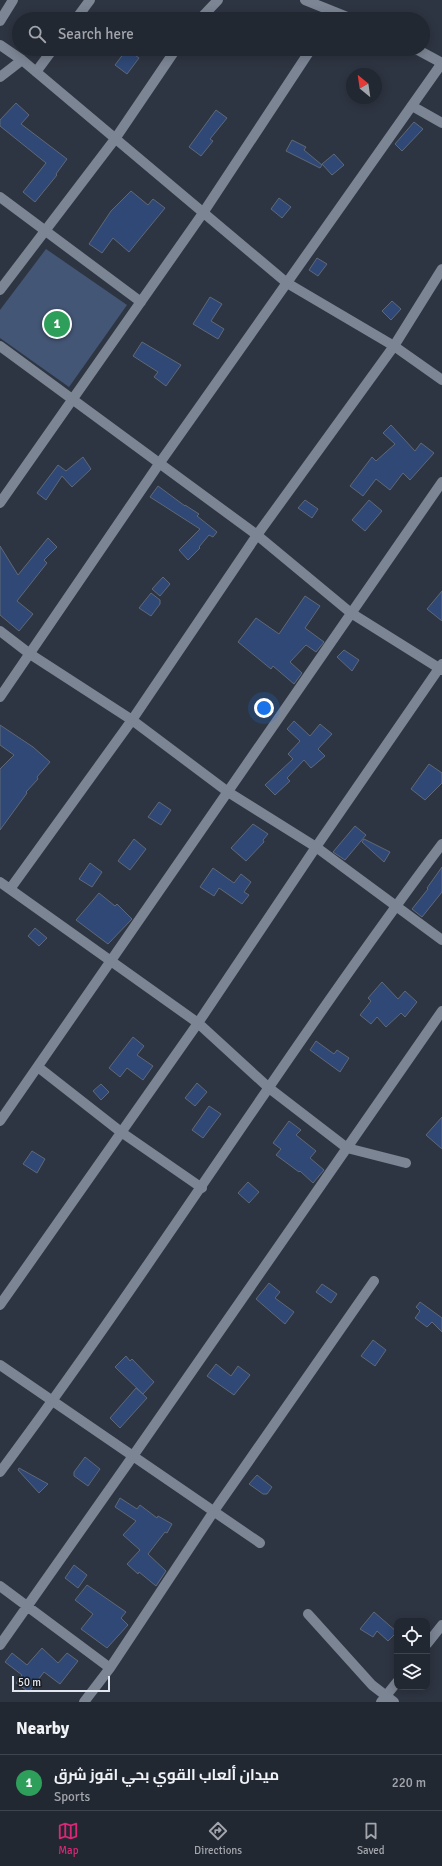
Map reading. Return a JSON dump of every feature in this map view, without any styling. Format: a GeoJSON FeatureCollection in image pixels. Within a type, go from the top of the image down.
{"type":"FeatureCollection","features":[{"type":"Feature","properties":{"kind":"street"},"geometry":{"type":"LineString","coordinates":[[0,21],[13,0]]}},
{"type":"Feature","properties":{"kind":"street"},"geometry":{"type":"LineString","coordinates":[[81,12],[90,0]]}},
{"type":"Feature","properties":{"kind":"street"},"geometry":{"type":"LineString","coordinates":[[207,12],[218,0]]}},
{"type":"Feature","properties":{"kind":"street"},"geometry":{"type":"LineString","coordinates":[[305,0],[326,12]]}},
{"type":"Feature","properties":{"kind":"street"},"geometry":{"type":"LineString","coordinates":[[0,45],[12,53]]}},
{"type":"Feature","properties":{"kind":"street"},"geometry":{"type":"LineString","coordinates":[[16,56],[287,283],[394,346],[442,380]]}},
{"type":"Feature","properties":{"kind":"street"},"geometry":{"type":"LineString","coordinates":[[36,72],[48,56]]}},
{"type":"Feature","properties":{"kind":"street"},"geometry":{"type":"LineString","coordinates":[[0,290],[115,138],[171,56]]}},
{"type":"Feature","properties":{"kind":"street"},"geometry":{"type":"LineString","coordinates":[[0,503],[203,213],[306,56]]}},
{"type":"Feature","properties":{"kind":"street"},"geometry":{"type":"LineString","coordinates":[[0,697],[159,464],[442,63],[429,56]]}},
{"type":"Feature","properties":{"kind":"street"},"geometry":{"type":"LineString","coordinates":[[0,77],[22,60]]}},
{"type":"Feature","properties":{"kind":"street"},"geometry":{"type":"LineString","coordinates":[[412,106],[442,123]]}},
{"type":"Feature","properties":{"kind":"street"},"geometry":{"type":"LineString","coordinates":[[0,197],[141,302]]}},
{"type":"Feature","properties":{"kind":"street"},"geometry":{"type":"LineString","coordinates":[[10,889],[132,720],[257,535],[394,346],[442,269]]}},
{"type":"Feature","properties":{"kind":"street"},"geometry":{"type":"LineString","coordinates":[[0,346],[257,535],[351,613],[441,668],[316,847],[198,1023],[0,1305]]}},
{"type":"Feature","properties":{"kind":"street"},"geometry":{"type":"LineString","coordinates":[[0,1121],[442,482]]}},
{"type":"Feature","properties":{"kind":"street"},"geometry":{"type":"LineString","coordinates":[[0,631],[30,654],[132,720],[228,792],[316,847],[442,940]]}},
{"type":"Feature","properties":{"kind":"street"},"geometry":{"type":"LineString","coordinates":[[0,1472],[53,1401],[202,1188],[395,906],[442,844]]}},
{"type":"Feature","properties":{"kind":"street"},"geometry":{"type":"LineString","coordinates":[[0,882],[198,1023],[269,1088],[347,1148],[406,1163]]}},
{"type":"Feature","properties":{"kind":"street"},"geometry":{"type":"LineString","coordinates":[[0,1645],[134,1456],[442,1011]]}},
{"type":"Feature","properties":{"kind":"street"},"geometry":{"type":"LineString","coordinates":[[38,1067],[121,1132],[202,1188]]}},
{"type":"Feature","properties":{"kind":"street"},"geometry":{"type":"LineString","coordinates":[[84,1702],[110,1668],[214,1512],[374,1281]]}},
{"type":"Feature","properties":{"kind":"street"},"geometry":{"type":"LineString","coordinates":[[0,1365],[260,1543]]}},
{"type":"Feature","properties":{"kind":"street"},"geometry":{"type":"LineString","coordinates":[[0,1586],[110,1668]]}},
{"type":"Feature","properties":{"kind":"street"},"geometry":{"type":"LineString","coordinates":[[308,1614],[384,1699],[394,1702]]}},
{"type":"Feature","properties":{"kind":"street"},"geometry":{"type":"LineString","coordinates":[[430,1640],[442,1625]]}},
{"type":"Feature","properties":{"kind":"street"},"geometry":{"type":"LineString","coordinates":[[384,1699],[394,1686]]}},
{"type":"Feature","properties":{"kind":"shaded area"},"geometry":{"type":"Polygon","coordinates":[[[46,249],[127,305],[69,387],[0,338],[0,310],[46,249]]]}},
{"type":"Feature","properties":{"kind":"building"},"geometry":{"type":"Polygon","coordinates":[[[122,56],[136,56],[139,58],[127,74],[115,65],[122,56]]]}},
{"type":"Feature","properties":{"kind":"building"},"geometry":{"type":"Polygon","coordinates":[[[16,103],[29,115],[21,124],[67,159],[56,174],[57,175],[35,202],[23,192],[46,163],[0,126],[0,120],[16,103]]]}},
{"type":"Feature","properties":{"kind":"building"},"geometry":{"type":"Polygon","coordinates":[[[216,110],[227,118],[210,139],[213,141],[201,156],[189,147],[216,110]]]}},
{"type":"Feature","properties":{"kind":"building"},"geometry":{"type":"Polygon","coordinates":[[[414,122],[423,129],[402,151],[395,144],[414,122]]]}},
{"type":"Feature","properties":{"kind":"building"},"geometry":{"type":"Polygon","coordinates":[[[292,140],[306,147],[304,150],[322,165],[320,168],[286,151],[292,140]]]}},
{"type":"Feature","properties":{"kind":"building"},"geometry":{"type":"Polygon","coordinates":[[[334,154],[344,165],[332,175],[322,164],[334,154]]]}},
{"type":"Feature","properties":{"kind":"building"},"geometry":{"type":"Polygon","coordinates":[[[131,191],[148,205],[153,199],[165,208],[129,252],[113,238],[102,253],[89,244],[111,211],[131,191]]]}},
{"type":"Feature","properties":{"kind":"building"},"geometry":{"type":"Polygon","coordinates":[[[279,198],[291,207],[282,218],[271,209],[279,198]]]}},
{"type":"Feature","properties":{"kind":"building"},"geometry":{"type":"Polygon","coordinates":[[[317,258],[327,264],[318,276],[309,270],[317,258]]]}},
{"type":"Feature","properties":{"kind":"building"},"geometry":{"type":"Polygon","coordinates":[[[210,297],[222,304],[211,321],[224,329],[218,339],[193,324],[210,297]]]}},
{"type":"Feature","properties":{"kind":"building"},"geometry":{"type":"Polygon","coordinates":[[[392,301],[401,309],[391,320],[382,311],[392,301]]]}},
{"type":"Feature","properties":{"kind":"building"},"geometry":{"type":"Polygon","coordinates":[[[142,342],[181,365],[166,386],[154,377],[158,372],[133,356],[142,342]]]}},
{"type":"Feature","properties":{"kind":"building"},"geometry":{"type":"Polygon","coordinates":[[[391,425],[415,451],[421,443],[434,453],[410,480],[403,473],[390,490],[376,479],[363,496],[350,486],[372,457],[376,461],[395,444],[383,433],[391,425]]]}},
{"type":"Feature","properties":{"kind":"building"},"geometry":{"type":"Polygon","coordinates":[[[83,457],[91,469],[72,487],[62,476],[46,500],[37,493],[58,465],[66,471],[83,457]]]}},
{"type":"Feature","properties":{"kind":"building"},"geometry":{"type":"Polygon","coordinates":[[[158,486],[185,506],[199,514],[197,516],[217,532],[213,537],[209,535],[199,547],[200,548],[188,560],[179,550],[200,529],[150,497],[158,486]]]}},
{"type":"Feature","properties":{"kind":"building"},"geometry":{"type":"Polygon","coordinates":[[[305,500],[318,509],[312,518],[298,508],[305,500]]]}},
{"type":"Feature","properties":{"kind":"building"},"geometry":{"type":"Polygon","coordinates":[[[369,500],[382,511],[365,531],[352,520],[369,500]]]}},
{"type":"Feature","properties":{"kind":"building"},"geometry":{"type":"Polygon","coordinates":[[[48,538],[57,547],[44,560],[47,563],[17,601],[33,614],[19,631],[0,615],[0,546],[18,575],[48,538]]]}},
{"type":"Feature","properties":{"kind":"building"},"geometry":{"type":"Polygon","coordinates":[[[163,577],[170,584],[160,596],[152,589],[163,577]]]}},
{"type":"Feature","properties":{"kind":"building"},"geometry":{"type":"Polygon","coordinates":[[[442,591],[442,621],[427,609],[442,591]]]}},
{"type":"Feature","properties":{"kind":"building"},"geometry":{"type":"Polygon","coordinates":[[[151,593],[160,600],[160,604],[151,616],[139,608],[151,593]]]}},
{"type":"Feature","properties":{"kind":"building"},"geometry":{"type":"Polygon","coordinates":[[[305,596],[320,606],[305,628],[324,642],[316,652],[306,645],[290,662],[302,673],[294,684],[273,666],[271,669],[238,642],[256,618],[279,634],[305,596]]]}},
{"type":"Feature","properties":{"kind":"building"},"geometry":{"type":"Polygon","coordinates":[[[344,650],[359,660],[352,671],[337,657],[344,650]]]}},
{"type":"Feature","properties":{"kind":"building"},"geometry":{"type":"Polygon","coordinates":[[[294,721],[310,736],[320,724],[332,734],[318,749],[325,756],[311,768],[304,760],[287,778],[290,781],[275,795],[265,785],[293,759],[288,754],[300,741],[287,729],[294,721]]]}},
{"type":"Feature","properties":{"kind":"building"},"geometry":{"type":"Polygon","coordinates":[[[0,725],[33,747],[50,762],[37,777],[38,779],[26,792],[27,793],[0,830],[0,769],[14,755],[0,745],[0,725]]]}},
{"type":"Feature","properties":{"kind":"building"},"geometry":{"type":"Polygon","coordinates":[[[429,764],[442,773],[442,783],[425,800],[411,789],[429,764]]]}},
{"type":"Feature","properties":{"kind":"building"},"geometry":{"type":"Polygon","coordinates":[[[159,802],[171,810],[161,825],[148,817],[159,802]]]}},
{"type":"Feature","properties":{"kind":"building"},"geometry":{"type":"Polygon","coordinates":[[[253,824],[268,834],[263,840],[264,842],[246,861],[231,848],[253,824]]]}},
{"type":"Feature","properties":{"kind":"building"},"geometry":{"type":"Polygon","coordinates":[[[355,826],[366,835],[345,860],[333,852],[355,826]]]}},
{"type":"Feature","properties":{"kind":"building"},"geometry":{"type":"Polygon","coordinates":[[[134,839],[146,849],[130,870],[118,861],[134,839]]]}},
{"type":"Feature","properties":{"kind":"building"},"geometry":{"type":"Polygon","coordinates":[[[364,839],[390,852],[384,862],[362,842],[364,839]]]}},
{"type":"Feature","properties":{"kind":"building"},"geometry":{"type":"Polygon","coordinates":[[[90,863],[102,872],[92,887],[79,879],[90,863]]]}},
{"type":"Feature","properties":{"kind":"building"},"geometry":{"type":"Polygon","coordinates":[[[442,867],[442,892],[422,917],[412,909],[428,889],[427,888],[442,867]]]}},
{"type":"Feature","properties":{"kind":"building"},"geometry":{"type":"Polygon","coordinates":[[[213,868],[234,883],[241,874],[251,882],[244,892],[249,895],[242,904],[219,888],[214,896],[200,887],[213,868]]]}},
{"type":"Feature","properties":{"kind":"building"},"geometry":{"type":"Polygon","coordinates":[[[99,893],[115,906],[117,904],[132,919],[108,944],[76,920],[99,893]]]}},
{"type":"Feature","properties":{"kind":"building"},"geometry":{"type":"Polygon","coordinates":[[[35,928],[47,938],[39,946],[28,936],[35,928]]]}},
{"type":"Feature","properties":{"kind":"building"},"geometry":{"type":"Polygon","coordinates":[[[382,982],[398,999],[405,991],[417,1002],[405,1017],[401,1013],[386,1027],[377,1017],[371,1024],[360,1015],[371,1001],[368,998],[382,982]]]}},
{"type":"Feature","properties":{"kind":"building"},"geometry":{"type":"Polygon","coordinates":[[[133,1037],[144,1046],[137,1055],[153,1066],[143,1080],[127,1068],[120,1077],[109,1068],[133,1037]]]}},
{"type":"Feature","properties":{"kind":"building"},"geometry":{"type":"Polygon","coordinates":[[[316,1041],[334,1054],[337,1050],[349,1058],[340,1072],[310,1050],[316,1041]]]}},
{"type":"Feature","properties":{"kind":"building"},"geometry":{"type":"Polygon","coordinates":[[[197,1083],[207,1092],[195,1106],[185,1098],[197,1083]]]}},
{"type":"Feature","properties":{"kind":"building"},"geometry":{"type":"Polygon","coordinates":[[[101,1084],[109,1092],[101,1100],[93,1091],[101,1084]]]}},
{"type":"Feature","properties":{"kind":"building"},"geometry":{"type":"Polygon","coordinates":[[[209,1106],[221,1114],[203,1138],[192,1130],[209,1106]]]}},
{"type":"Feature","properties":{"kind":"building"},"geometry":{"type":"Polygon","coordinates":[[[442,1117],[442,1149],[426,1135],[442,1117]]]}},
{"type":"Feature","properties":{"kind":"building"},"geometry":{"type":"Polygon","coordinates":[[[289,1121],[301,1130],[296,1135],[316,1151],[310,1158],[324,1170],[313,1183],[300,1171],[299,1172],[276,1155],[281,1149],[273,1143],[289,1121]]]}},
{"type":"Feature","properties":{"kind":"building"},"geometry":{"type":"Polygon","coordinates":[[[32,1151],[45,1159],[37,1173],[23,1164],[32,1151]]]}},
{"type":"Feature","properties":{"kind":"building"},"geometry":{"type":"Polygon","coordinates":[[[248,1182],[259,1192],[249,1203],[238,1193],[248,1182]]]}},
{"type":"Feature","properties":{"kind":"building"},"geometry":{"type":"Polygon","coordinates":[[[269,1283],[280,1292],[275,1298],[294,1312],[285,1324],[256,1299],[269,1283]]]}},
{"type":"Feature","properties":{"kind":"building"},"geometry":{"type":"Polygon","coordinates":[[[322,1284],[337,1294],[331,1303],[316,1292],[322,1284]]]}},
{"type":"Feature","properties":{"kind":"building"},"geometry":{"type":"Polygon","coordinates":[[[420,1302],[442,1318],[442,1332],[432,1322],[427,1327],[415,1318],[420,1311],[416,1307],[420,1302]]]}},
{"type":"Feature","properties":{"kind":"building"},"geometry":{"type":"Polygon","coordinates":[[[373,1340],[386,1350],[375,1366],[361,1356],[373,1340]]]}},
{"type":"Feature","properties":{"kind":"building"},"geometry":{"type":"Polygon","coordinates":[[[126,1356],[130,1361],[132,1359],[154,1382],[143,1394],[115,1367],[126,1356]]]}},
{"type":"Feature","properties":{"kind":"building"},"geometry":{"type":"Polygon","coordinates":[[[216,1364],[231,1376],[238,1366],[250,1375],[234,1395],[207,1376],[216,1364]]]}},
{"type":"Feature","properties":{"kind":"building"},"geometry":{"type":"Polygon","coordinates":[[[136,1388],[147,1398],[120,1428],[110,1418],[136,1388]]]}},
{"type":"Feature","properties":{"kind":"building"},"geometry":{"type":"Polygon","coordinates":[[[85,1457],[100,1469],[88,1486],[74,1476],[74,1472],[85,1457]]]}},
{"type":"Feature","properties":{"kind":"building"},"geometry":{"type":"Polygon","coordinates":[[[19,1468],[48,1484],[39,1493],[18,1470],[19,1468]]]}},
{"type":"Feature","properties":{"kind":"building"},"geometry":{"type":"Polygon","coordinates":[[[257,1475],[272,1487],[267,1494],[263,1494],[249,1484],[257,1475]]]}},
{"type":"Feature","properties":{"kind":"building"},"geometry":{"type":"Polygon","coordinates":[[[120,1498],[137,1509],[140,1505],[157,1518],[158,1516],[172,1524],[167,1533],[165,1532],[148,1554],[166,1571],[156,1586],[139,1572],[138,1574],[127,1564],[140,1550],[123,1535],[136,1521],[115,1507],[120,1498]]]}},
{"type":"Feature","properties":{"kind":"building"},"geometry":{"type":"Polygon","coordinates":[[[74,1565],[87,1575],[78,1588],[65,1578],[74,1565]]]}},
{"type":"Feature","properties":{"kind":"building"},"geometry":{"type":"Polygon","coordinates":[[[87,1585],[126,1612],[121,1618],[128,1625],[107,1648],[81,1629],[93,1614],[75,1600],[87,1585]]]}},
{"type":"Feature","properties":{"kind":"building"},"geometry":{"type":"Polygon","coordinates":[[[374,1612],[394,1629],[394,1635],[388,1641],[377,1631],[373,1637],[360,1629],[374,1612]]]}},
{"type":"Feature","properties":{"kind":"building"},"geometry":{"type":"Polygon","coordinates":[[[42,1648],[58,1663],[67,1653],[78,1661],[60,1684],[44,1672],[29,1692],[16,1683],[22,1675],[5,1662],[12,1653],[27,1665],[42,1648]]]}},
{"type":"Feature","properties":{"kind":"place","name":"ميدان ألعاب القوي بحي اقوز شرق"},"geometry":{"type":"Point","coordinates":[57,324]}}]}
